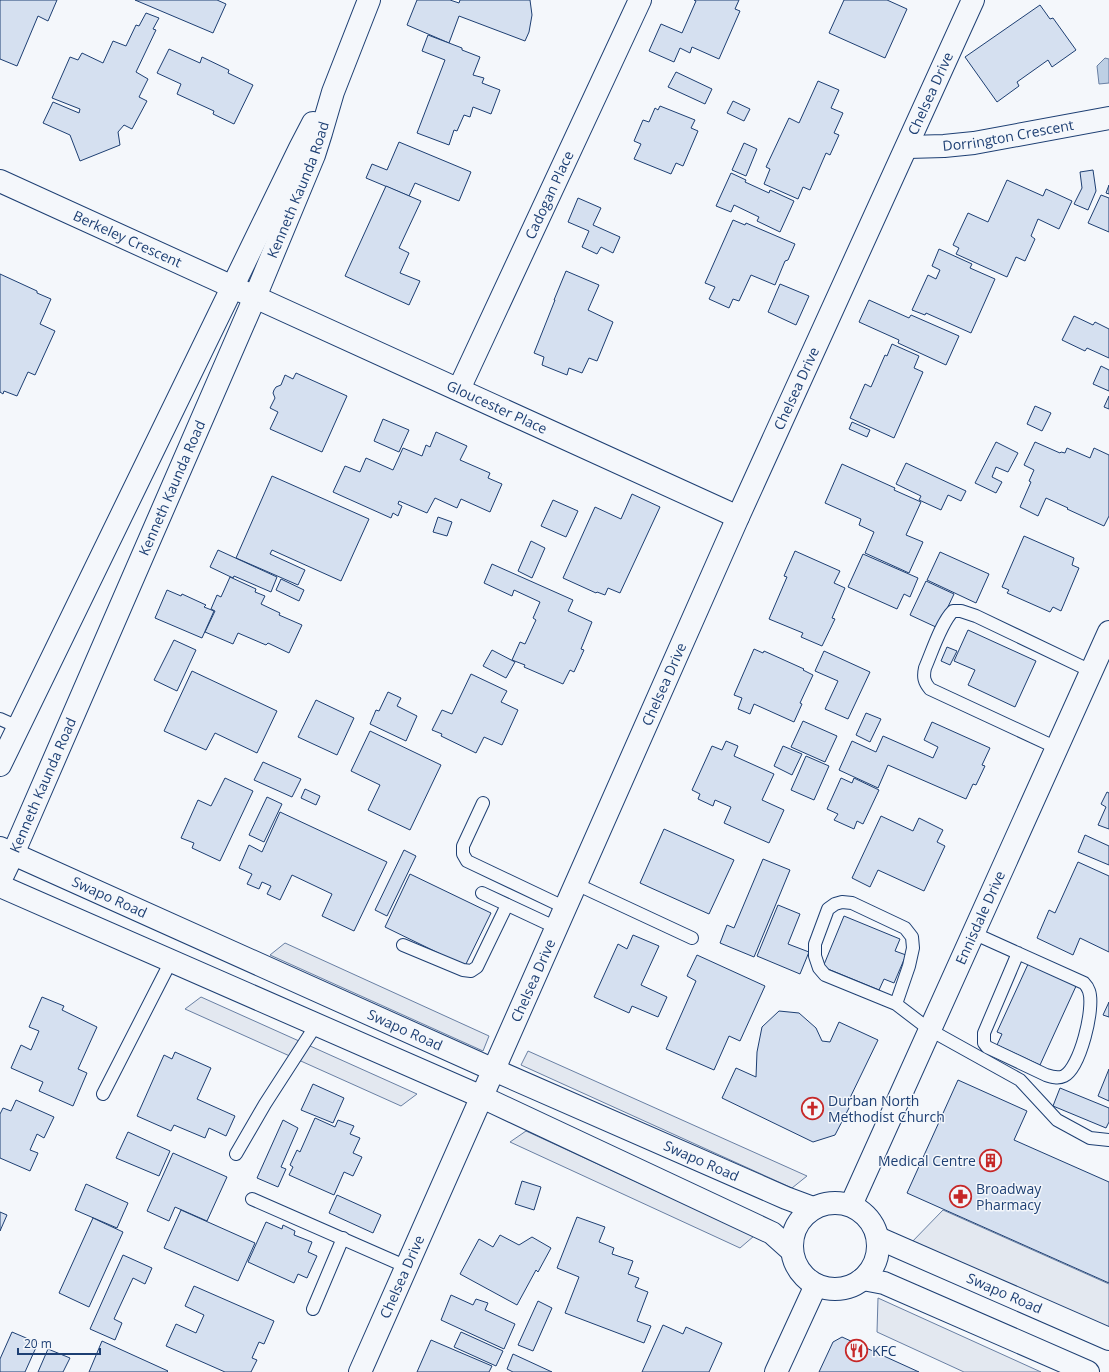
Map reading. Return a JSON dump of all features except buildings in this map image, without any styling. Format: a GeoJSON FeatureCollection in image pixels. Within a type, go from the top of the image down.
{"type":"FeatureCollection","features":[{"type":"Feature","properties":{"kind":"street","name":"Kenneth Kaunda Road"},"geometry":{"type":"LineString","coordinates":[[0,881],[6,851],[255,297],[314,155],[322,133],[333,92],[369,0]]}},
{"type":"Feature","properties":{"kind":"street","name":"Cadogan Place"},"geometry":{"type":"LineString","coordinates":[[459,389],[640,0]]}},
{"type":"Feature","properties":{"kind":"street","name":"Chelsea Drive"},"geometry":{"type":"LineString","coordinates":[[360,1372],[738,517],[908,147],[973,0]]}},
{"type":"Feature","properties":{"kind":"street","name":"Kenneth Kaunda Road"},"geometry":{"type":"LineString","coordinates":[[0,765],[9,723],[233,287],[300,148],[333,92]]}},
{"type":"Feature","properties":{"kind":"street","name":"Dorrington Crescent"},"geometry":{"type":"LineString","coordinates":[[908,147],[974,144],[1109,118]]}},
{"type":"Feature","properties":{"kind":"street","name":"Berkeley Crescent"},"geometry":{"type":"LineString","coordinates":[[0,181],[255,297]]}},
{"type":"Feature","properties":{"kind":"street","name":"Gloucester Place"},"geometry":{"type":"LineString","coordinates":[[255,297],[738,517]]}},
{"type":"Feature","properties":{"kind":"street","name":"Ennisdale Drive"},"geometry":{"type":"LineString","coordinates":[[851,1205],[1109,632]]}},
{"type":"Feature","properties":{"kind":"street","name":"Swapo Road"},"geometry":{"type":"LineString","coordinates":[[6,851],[494,1070],[786,1198],[813,1208]]}},
{"type":"Feature","properties":{"kind":"street"},"geometry":{"type":"LineString","coordinates":[[0,886],[482,1097],[772,1233],[792,1250]]}},
{"type":"Feature","properties":{"kind":"street"},"geometry":{"type":"LineString","coordinates":[[838,1202],[851,1205],[861,1210],[869,1218],[875,1227],[879,1249],[877,1260],[871,1271],[863,1280],[849,1287],[832,1289],[816,1285],[804,1276],[796,1264],[792,1250],[793,1234],[800,1219],[813,1208],[825,1203],[838,1202]]}},
{"type":"Feature","properties":{"kind":"street","name":"Swapo Road"},"geometry":{"type":"LineString","coordinates":[[878,1238],[1109,1339]]}},
{"type":"Feature","properties":{"kind":"street"},"geometry":{"type":"LineString","coordinates":[[863,1280],[884,1283],[1088,1372]]}},
{"type":"Feature","properties":{"kind":"street"},"geometry":{"type":"LineString","coordinates":[[776,1372],[816,1285]]}},
{"type":"Feature","properties":{"kind":"lane"},"geometry":{"type":"LineString","coordinates":[[1056,748],[930,688],[925,683],[923,676],[925,668],[944,624],[953,611],[961,611],[976,616],[1091,671]]}},
{"type":"Feature","properties":{"kind":"lane"},"geometry":{"type":"LineString","coordinates":[[483,803],[463,846],[463,854],[467,862],[566,908]]}},
{"type":"Feature","properties":{"kind":"lane"},"geometry":{"type":"LineString","coordinates":[[576,884],[692,938]]}},
{"type":"Feature","properties":{"kind":"lane"},"geometry":{"type":"LineString","coordinates":[[482,893],[557,928]]}},
{"type":"Feature","properties":{"kind":"lane"},"geometry":{"type":"LineString","coordinates":[[896,1004],[909,966],[913,948],[912,937],[905,928],[852,903],[842,902],[835,904],[828,909],[815,944],[815,956],[819,968],[826,974],[896,1004],[930,1030],[1020,1080],[1057,1120],[1090,1138],[1109,1140]]}},
{"type":"Feature","properties":{"kind":"lane"},"geometry":{"type":"LineString","coordinates":[[404,945],[463,970],[471,971],[477,967],[507,905]]}},
{"type":"Feature","properties":{"kind":"lane"},"geometry":{"type":"LineString","coordinates":[[973,933],[1018,953],[1084,983],[1089,991],[1090,1004],[1086,1031],[1077,1058],[1070,1072],[1063,1077],[1056,1078],[1046,1075],[987,1047],[984,1043],[984,1033],[1018,953]]}},
{"type":"Feature","properties":{"kind":"lane"},"geometry":{"type":"LineString","coordinates":[[103,1094],[171,961]]}},
{"type":"Feature","properties":{"kind":"lane"},"geometry":{"type":"LineString","coordinates":[[236,1154],[265,1104],[316,1025]]}},
{"type":"Feature","properties":{"kind":"lane"},"geometry":{"type":"LineString","coordinates":[[252,1199],[407,1266]]}},
{"type":"Feature","properties":{"kind":"lane"},"geometry":{"type":"LineString","coordinates":[[313,1309],[343,1238]]}},
{"type":"Feature","properties":{"kind":"shaded area"},"geometry":{"type":"Polygon","coordinates":[[[285,943],[489,1036],[483,1051],[270,955],[285,943]]]}},
{"type":"Feature","properties":{"kind":"shaded area"},"geometry":{"type":"Polygon","coordinates":[[[201,997],[417,1094],[401,1106],[185,1009],[201,997]]]}},
{"type":"Feature","properties":{"kind":"shaded area"},"geometry":{"type":"Polygon","coordinates":[[[528,1051],[807,1176],[792,1188],[521,1065],[528,1051]]]}},
{"type":"Feature","properties":{"kind":"shaded area"},"geometry":{"type":"Polygon","coordinates":[[[526,1131],[754,1236],[740,1248],[510,1142],[526,1131]]]}},
{"type":"Feature","properties":{"kind":"shaded area"},"geometry":{"type":"Polygon","coordinates":[[[943,1210],[1109,1284],[1109,1333],[909,1245],[943,1210]]]}},
{"type":"Feature","properties":{"kind":"shaded area"},"geometry":{"type":"Polygon","coordinates":[[[878,1298],[1041,1372],[964,1372],[877,1332],[878,1298]]]}},
{"type":"Feature","properties":{"kind":"water"},"geometry":{"type":"Polygon","coordinates":[[[1105,58],[1109,59],[1109,83],[1099,84],[1097,66],[1105,58]]]}},
{"type":"Feature","properties":{"kind":"place","name":"Durban North Methodist Church"},"geometry":{"type":"Point","coordinates":[813,1109]}},
{"type":"Feature","properties":{"kind":"place","name":"Medical Centre"},"geometry":{"type":"Point","coordinates":[991,1161]}},
{"type":"Feature","properties":{"kind":"place","name":"Broadway Pharmacy"},"geometry":{"type":"Point","coordinates":[960,1197]}},
{"type":"Feature","properties":{"kind":"place","name":"KFC"},"geometry":{"type":"Point","coordinates":[857,1351]}}]}
